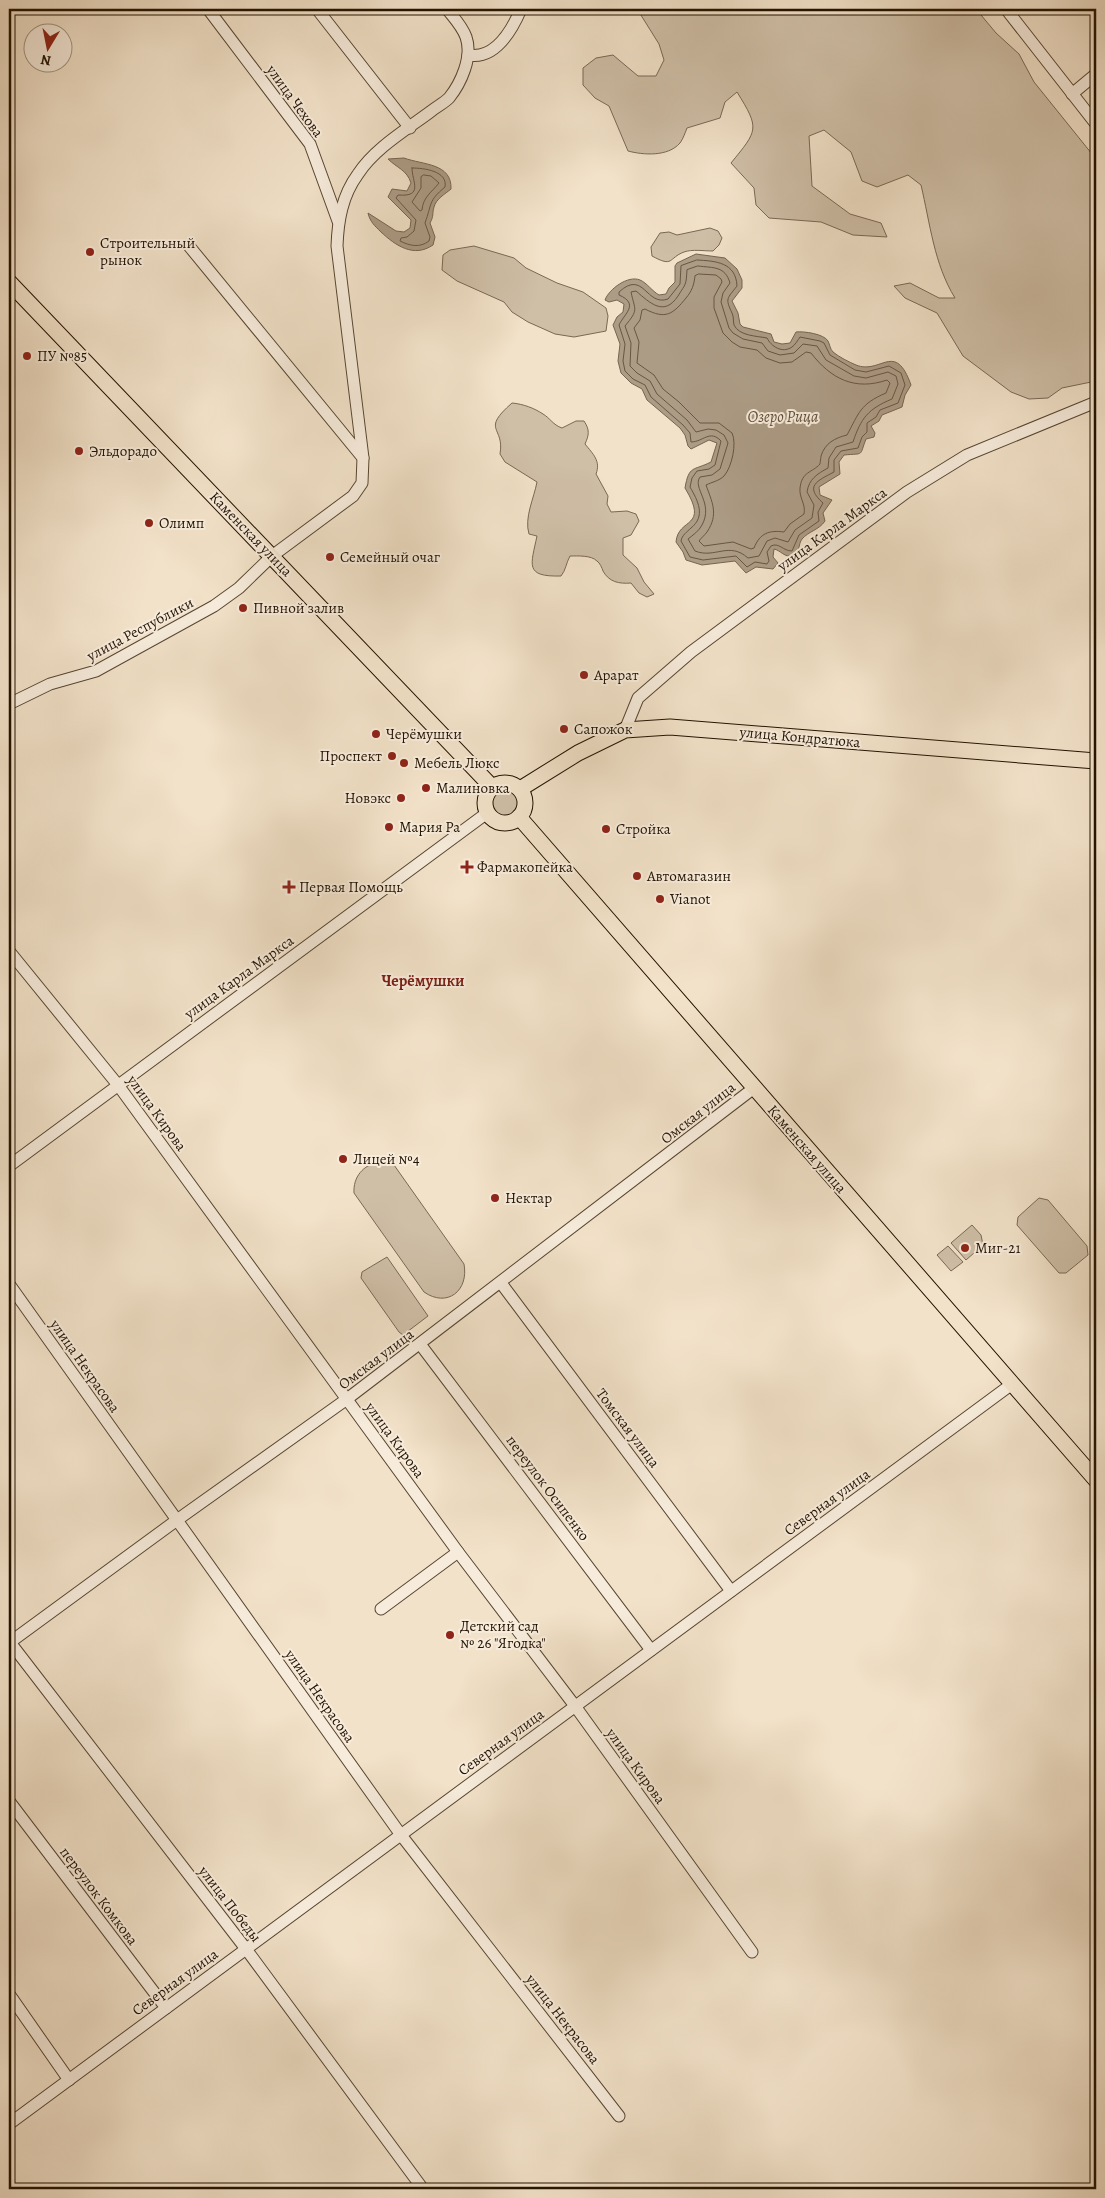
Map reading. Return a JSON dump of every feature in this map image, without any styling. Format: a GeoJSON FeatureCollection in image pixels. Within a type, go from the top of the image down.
{"type":"FeatureCollection","features":[{"type":"Feature","properties":{"kind":"main road","name":"Каменская улица"},"geometry":{"type":"LineString","coordinates":[[9,282],[492,787]]}},
{"type":"Feature","properties":{"kind":"main road","name":"улица Кондратюка"},"geometry":{"type":"LineString","coordinates":[[520,789],[578,753],[624,730],[670,727],[1096,761]]}},
{"type":"Feature","properties":{"kind":"main road"},"geometry":{"type":"LineString","coordinates":[[509,783],[520,789],[525,800],[523,812],[519,817],[509,823],[502,823],[491,818],[487,813],[484,802],[488,791],[492,787],[497,784],[509,783]]}},
{"type":"Feature","properties":{"kind":"main road","name":"Каменская улица"},"geometry":{"type":"LineString","coordinates":[[519,817],[1096,1480]]}},
{"type":"Feature","properties":{"kind":"street","name":"улица Чехова"},"geometry":{"type":"LineString","coordinates":[[208,9],[310,144],[338,221]]}},
{"type":"Feature","properties":{"kind":"street"},"geometry":{"type":"LineString","coordinates":[[317,9],[410,128]]}},
{"type":"Feature","properties":{"kind":"street"},"geometry":{"type":"LineString","coordinates":[[338,221],[346,195],[357,174],[370,158],[448,98],[464,74],[468,56],[467,39],[460,25],[447,9]]}},
{"type":"Feature","properties":{"kind":"street"},"geometry":{"type":"LineString","coordinates":[[468,56],[476,57],[488,53],[497,46],[512,27],[521,9]]}},
{"type":"Feature","properties":{"kind":"street"},"geometry":{"type":"LineString","coordinates":[[1006,9],[1096,124]]}},
{"type":"Feature","properties":{"kind":"street"},"geometry":{"type":"LineString","coordinates":[[1072,94],[1096,74]]}},
{"type":"Feature","properties":{"kind":"street","name":"улица Республики"},"geometry":{"type":"LineString","coordinates":[[9,704],[50,684],[96,671],[214,606],[239,588],[272,556],[353,496],[362,482],[363,458],[337,246],[338,221]]}},
{"type":"Feature","properties":{"kind":"street"},"geometry":{"type":"LineString","coordinates":[[189,246],[363,458]]}},
{"type":"Feature","properties":{"kind":"street","name":"улица Карла Маркса"},"geometry":{"type":"LineString","coordinates":[[624,730],[638,698],[691,652],[907,492],[967,455],[1096,402]]}},
{"type":"Feature","properties":{"kind":"street","name":"улица Карла Маркса"},"geometry":{"type":"LineString","coordinates":[[9,1166],[487,813]]}},
{"type":"Feature","properties":{"kind":"street","name":"улица Кирова"},"geometry":{"type":"LineString","coordinates":[[9,951],[118,1085],[458,1552],[575,1706],[752,1952]]}},
{"type":"Feature","properties":{"kind":"street","name":"Омская улица"},"geometry":{"type":"LineString","coordinates":[[9,1643],[347,1399],[754,1088]]}},
{"type":"Feature","properties":{"kind":"street","name":"Томская улица"},"geometry":{"type":"LineString","coordinates":[[501,1283],[731,1591]]}},
{"type":"Feature","properties":{"kind":"street","name":"улица Некрасова"},"geometry":{"type":"LineString","coordinates":[[9,1284],[401,1835],[619,2116]]}},
{"type":"Feature","properties":{"kind":"street","name":"переулок Осипенко"},"geometry":{"type":"LineString","coordinates":[[420,1344],[651,1650]]}},
{"type":"Feature","properties":{"kind":"street","name":"Северная улица"},"geometry":{"type":"LineString","coordinates":[[9,2124],[1012,1384]]}},
{"type":"Feature","properties":{"kind":"street"},"geometry":{"type":"LineString","coordinates":[[381,1609],[458,1552]]}},
{"type":"Feature","properties":{"kind":"street","name":"улица Победы"},"geometry":{"type":"LineString","coordinates":[[9,1643],[246,1949],[423,2189]]}},
{"type":"Feature","properties":{"kind":"street","name":"переулок Комкова"},"geometry":{"type":"LineString","coordinates":[[9,1802],[166,2008]]}},
{"type":"Feature","properties":{"kind":"street"},"geometry":{"type":"LineString","coordinates":[[9,1994],[69,2080]]}},
{"type":"Feature","properties":{"kind":"shaded area"},"geometry":{"type":"Polygon","coordinates":[[[639,9],[976,9],[996,33],[1019,54],[1034,82],[1096,159],[1096,381],[1062,388],[1048,398],[1029,399],[1011,392],[963,356],[937,313],[905,298],[894,286],[910,283],[939,298],[955,298],[937,257],[921,185],[908,175],[877,187],[862,181],[851,152],[824,130],[809,136],[812,186],[850,214],[881,223],[887,237],[853,235],[821,222],[769,218],[756,205],[754,188],[731,163],[747,143],[753,129],[750,114],[737,92],[725,102],[720,118],[687,128],[681,141],[675,148],[655,154],[628,151],[609,106],[595,98],[583,85],[583,68],[596,58],[613,55],[638,76],[656,76],[664,60],[659,44],[639,9]]]}},
{"type":"Feature","properties":{"kind":"shaded area"},"geometry":{"type":"Polygon","coordinates":[[[710,228],[718,231],[722,238],[719,245],[713,251],[687,251],[668,262],[652,256],[651,247],[660,233],[669,232],[677,235],[710,228]]]}},
{"type":"Feature","properties":{"kind":"shaded area"},"geometry":{"type":"Polygon","coordinates":[[[474,246],[514,258],[526,268],[557,283],[583,292],[606,308],[608,316],[606,331],[574,337],[555,334],[528,322],[512,312],[504,302],[457,281],[442,270],[443,255],[450,250],[474,246]]]}},
{"type":"Feature","properties":{"kind":"shaded area"},"geometry":{"type":"Polygon","coordinates":[[[512,403],[536,410],[562,428],[576,421],[584,421],[588,432],[585,444],[597,461],[596,474],[608,496],[607,504],[611,512],[627,511],[636,514],[639,521],[631,535],[623,538],[623,555],[637,568],[644,582],[654,594],[647,597],[639,593],[631,583],[618,583],[611,580],[605,575],[598,562],[588,557],[570,556],[561,576],[541,574],[533,567],[532,562],[537,536],[529,534],[528,521],[537,482],[505,462],[500,454],[501,445],[495,424],[497,419],[512,403]]]}},
{"type":"Feature","properties":{"kind":"shaded area"},"geometry":{"type":"Polygon","coordinates":[[[504,785],[517,790],[522,803],[517,816],[504,821],[491,816],[486,803],[491,790],[504,785]]]}},
{"type":"Feature","properties":{"kind":"shaded area"},"geometry":{"type":"Polygon","coordinates":[[[379,1162],[394,1165],[464,1264],[465,1274],[463,1282],[460,1289],[454,1294],[441,1298],[424,1292],[354,1193],[355,1182],[360,1173],[368,1166],[379,1162]]]}},
{"type":"Feature","properties":{"kind":"shaded area"},"geometry":{"type":"Polygon","coordinates":[[[1039,1198],[1048,1200],[1087,1246],[1088,1255],[1066,1273],[1059,1273],[1017,1225],[1018,1217],[1039,1198]]]}},
{"type":"Feature","properties":{"kind":"shaded area"},"geometry":{"type":"Polygon","coordinates":[[[972,1225],[981,1235],[983,1245],[966,1260],[951,1243],[972,1225]]]}},
{"type":"Feature","properties":{"kind":"shaded area"},"geometry":{"type":"Polygon","coordinates":[[[948,1246],[963,1262],[951,1271],[937,1255],[948,1246]]]}},
{"type":"Feature","properties":{"kind":"shaded area"},"geometry":{"type":"Polygon","coordinates":[[[387,1257],[428,1316],[403,1335],[361,1278],[362,1272],[387,1257]]]}},
{"type":"Feature","properties":{"kind":"water"},"geometry":{"type":"Polygon","coordinates":[[[404,158],[435,166],[447,174],[450,180],[451,189],[435,204],[430,223],[435,237],[433,245],[426,249],[412,250],[399,246],[375,226],[368,213],[396,231],[404,232],[410,228],[411,220],[388,197],[392,189],[407,191],[411,183],[404,172],[388,159],[404,158]]]}},
{"type":"Feature","properties":{"kind":"water","name":"Озеро Рица"},"geometry":{"type":"Polygon","coordinates":[[[696,254],[725,258],[737,269],[742,280],[742,288],[732,301],[738,313],[740,324],[743,327],[771,334],[774,342],[782,344],[790,343],[796,332],[818,335],[828,341],[833,352],[856,365],[865,367],[887,362],[899,364],[911,385],[905,395],[902,407],[882,415],[879,421],[871,426],[875,433],[874,437],[866,439],[862,451],[860,453],[844,455],[839,462],[840,474],[819,487],[820,495],[832,500],[823,513],[825,521],[802,539],[795,555],[788,556],[774,549],[773,557],[778,563],[773,569],[756,567],[746,573],[735,561],[702,565],[686,560],[676,542],[678,534],[694,517],[692,501],[685,488],[688,476],[693,470],[711,462],[717,443],[709,440],[691,449],[680,428],[647,400],[642,389],[631,383],[621,373],[618,361],[620,344],[613,325],[617,317],[623,312],[624,304],[617,300],[609,302],[605,300],[607,296],[620,284],[630,279],[643,281],[659,295],[666,294],[675,282],[675,266],[677,263],[696,254]]]}},
{"type":"Feature","properties":{"kind":"place","name":"Строительный рынок"},"geometry":{"type":"Point","coordinates":[90,252]}},
{"type":"Feature","properties":{"kind":"place","name":"ПУ №85"},"geometry":{"type":"Point","coordinates":[27,356]}},
{"type":"Feature","properties":{"kind":"place","name":"Эльдорадо"},"geometry":{"type":"Point","coordinates":[79,451]}},
{"type":"Feature","properties":{"kind":"place","name":"Олимп"},"geometry":{"type":"Point","coordinates":[149,523]}},
{"type":"Feature","properties":{"kind":"place","name":"Семейный очаг"},"geometry":{"type":"Point","coordinates":[330,557]}},
{"type":"Feature","properties":{"kind":"place","name":"Пивной залив"},"geometry":{"type":"Point","coordinates":[243,608]}},
{"type":"Feature","properties":{"kind":"place","name":"Арарат"},"geometry":{"type":"Point","coordinates":[584,675]}},
{"type":"Feature","properties":{"kind":"place","name":"Сапожок"},"geometry":{"type":"Point","coordinates":[564,729]}},
{"type":"Feature","properties":{"kind":"place","name":"Черёмушки"},"geometry":{"type":"Point","coordinates":[376,734]}},
{"type":"Feature","properties":{"kind":"place","name":"Проспект"},"geometry":{"type":"Point","coordinates":[392,756]}},
{"type":"Feature","properties":{"kind":"place","name":"Мебель Люкс"},"geometry":{"type":"Point","coordinates":[404,763]}},
{"type":"Feature","properties":{"kind":"place","name":"Малиновка"},"geometry":{"type":"Point","coordinates":[426,788]}},
{"type":"Feature","properties":{"kind":"place","name":"Новэкс"},"geometry":{"type":"Point","coordinates":[401,798]}},
{"type":"Feature","properties":{"kind":"place","name":"Мария Ра"},"geometry":{"type":"Point","coordinates":[389,827]}},
{"type":"Feature","properties":{"kind":"place","name":"Стройка"},"geometry":{"type":"Point","coordinates":[606,829]}},
{"type":"Feature","properties":{"kind":"place","name":"Фармакопейка"},"geometry":{"type":"Point","coordinates":[467,867]}},
{"type":"Feature","properties":{"kind":"place","name":"Автомагазин"},"geometry":{"type":"Point","coordinates":[637,876]}},
{"type":"Feature","properties":{"kind":"place","name":"Первая Помощь"},"geometry":{"type":"Point","coordinates":[289,887]}},
{"type":"Feature","properties":{"kind":"place","name":"Vianot"},"geometry":{"type":"Point","coordinates":[660,899]}},
{"type":"Feature","properties":{"kind":"place","name":"Лицей №4"},"geometry":{"type":"Point","coordinates":[343,1159]}},
{"type":"Feature","properties":{"kind":"place","name":"Нектар"},"geometry":{"type":"Point","coordinates":[495,1198]}},
{"type":"Feature","properties":{"kind":"place","name":"Миг-21"},"geometry":{"type":"Point","coordinates":[965,1248]}},
{"type":"Feature","properties":{"kind":"place","name":"Детский сад № 26 \"Ягодка\""},"geometry":{"type":"Point","coordinates":[450,1635]}},
{"type":"Feature","properties":{"kind":"district","name":"Черёмушки"},"geometry":{"type":"Point","coordinates":[423,980]}}]}
